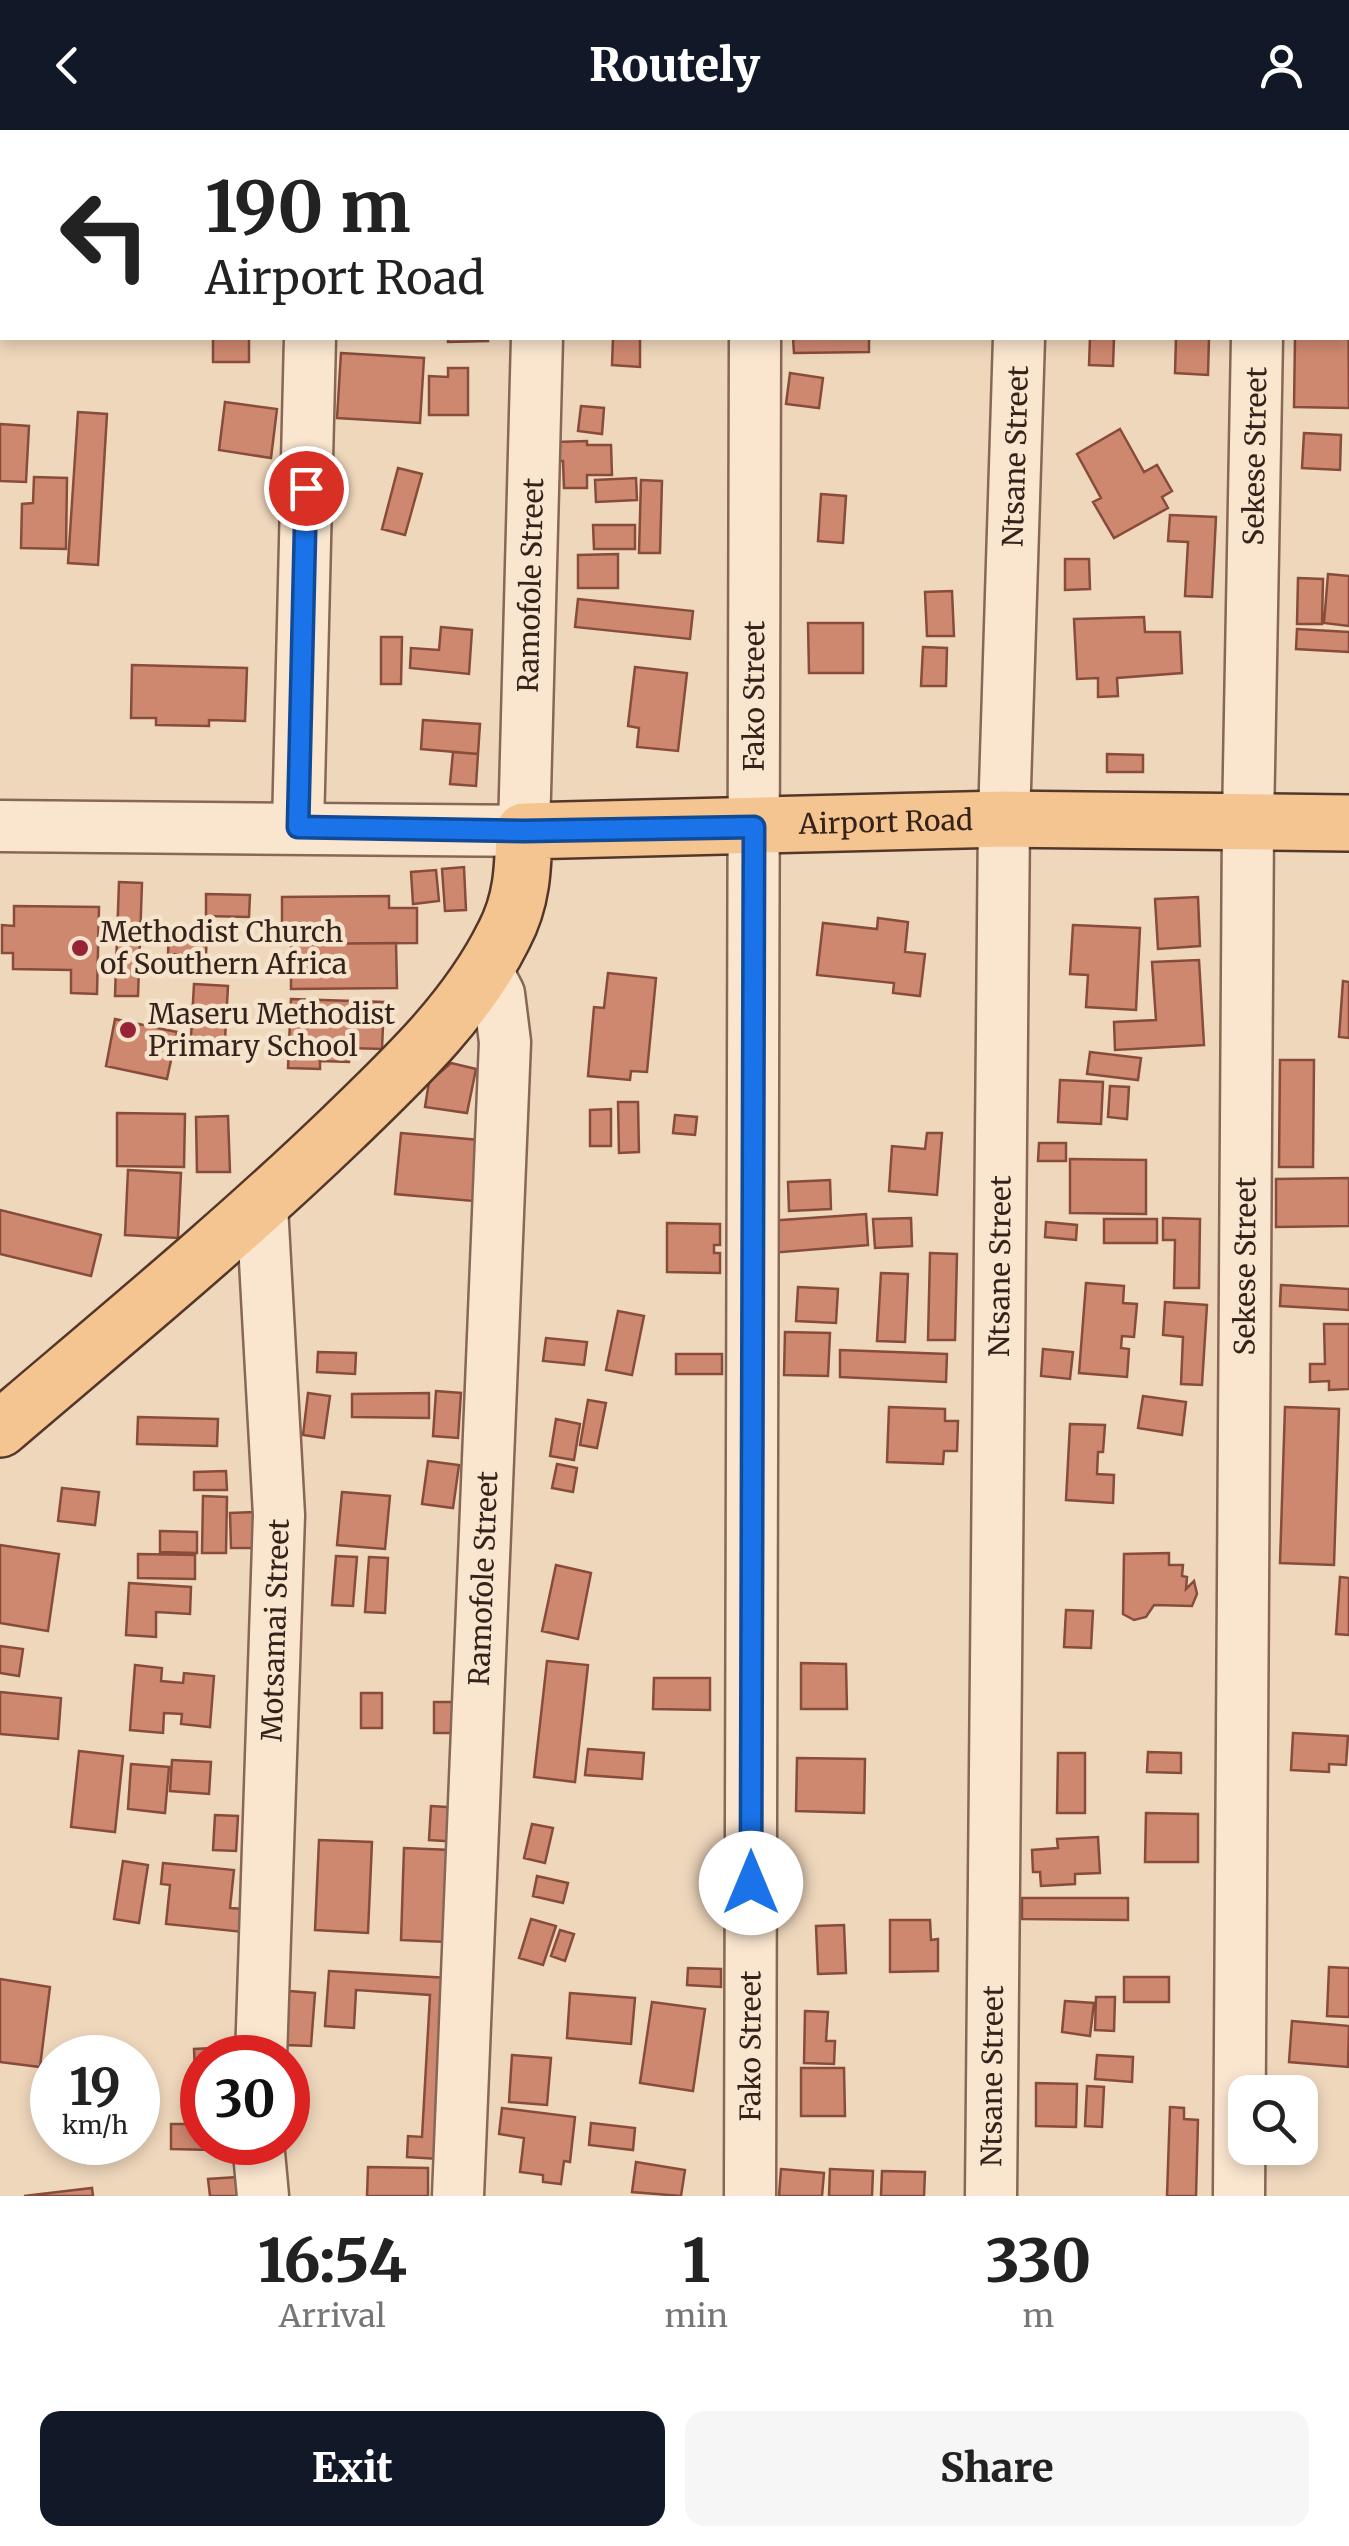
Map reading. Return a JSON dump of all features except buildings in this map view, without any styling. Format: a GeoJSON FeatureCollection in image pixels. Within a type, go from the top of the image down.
{"type":"FeatureCollection","features":[{"type":"Feature","properties":{"kind":"main road","name":"Airport Road"},"geometry":{"type":"LineString","coordinates":[[524,831],[1004,819],[1349,823]]}},
{"type":"Feature","properties":{"kind":"main road"},"geometry":{"type":"LineString","coordinates":[[0,1429],[262,1206],[458,1010],[505,934],[522,888],[524,831]]}},
{"type":"Feature","properties":{"kind":"street"},"geometry":{"type":"LineString","coordinates":[[298,827],[310,340]]}},
{"type":"Feature","properties":{"kind":"street","name":"Ramofole Street"},"geometry":{"type":"LineString","coordinates":[[524,831],[537,340]]}},
{"type":"Feature","properties":{"kind":"street","name":"Fako Street"},"geometry":{"type":"LineString","coordinates":[[750,2196],[755,340]]}},
{"type":"Feature","properties":{"kind":"street","name":"Ntsane Street"},"geometry":{"type":"LineString","coordinates":[[991,2196],[1004,819],[1019,340]]}},
{"type":"Feature","properties":{"kind":"street","name":"Sekese Street"},"geometry":{"type":"LineString","coordinates":[[1239,2196],[1248,822],[1257,340]]}},
{"type":"Feature","properties":{"kind":"street","name":"Airport Road"},"geometry":{"type":"LineString","coordinates":[[0,826],[524,831]]}},
{"type":"Feature","properties":{"kind":"street","name":"Ramofole Street"},"geometry":{"type":"LineString","coordinates":[[458,2196],[505,1042],[499,994],[485,967]]}},
{"type":"Feature","properties":{"kind":"street","name":"Motsamai Street"},"geometry":{"type":"LineString","coordinates":[[262,1206],[279,1515],[262,2035]]}},
{"type":"Feature","properties":{"kind":"street"},"geometry":{"type":"LineString","coordinates":[[260,2165],[262,2196]]}},
{"type":"Feature","properties":{"kind":"place","name":"Methodist Church of Southern Africa"},"geometry":{"type":"Point","coordinates":[80,948]}},
{"type":"Feature","properties":{"kind":"place","name":"Maseru Methodist Primary School"},"geometry":{"type":"Point","coordinates":[128,1030]}},
{"type":"Feature","properties":{"kind":"route"},"geometry":{"type":"LineString","coordinates":[[306,488],[298,827],[524,831],[754,827],[751,1883]]}}]}
